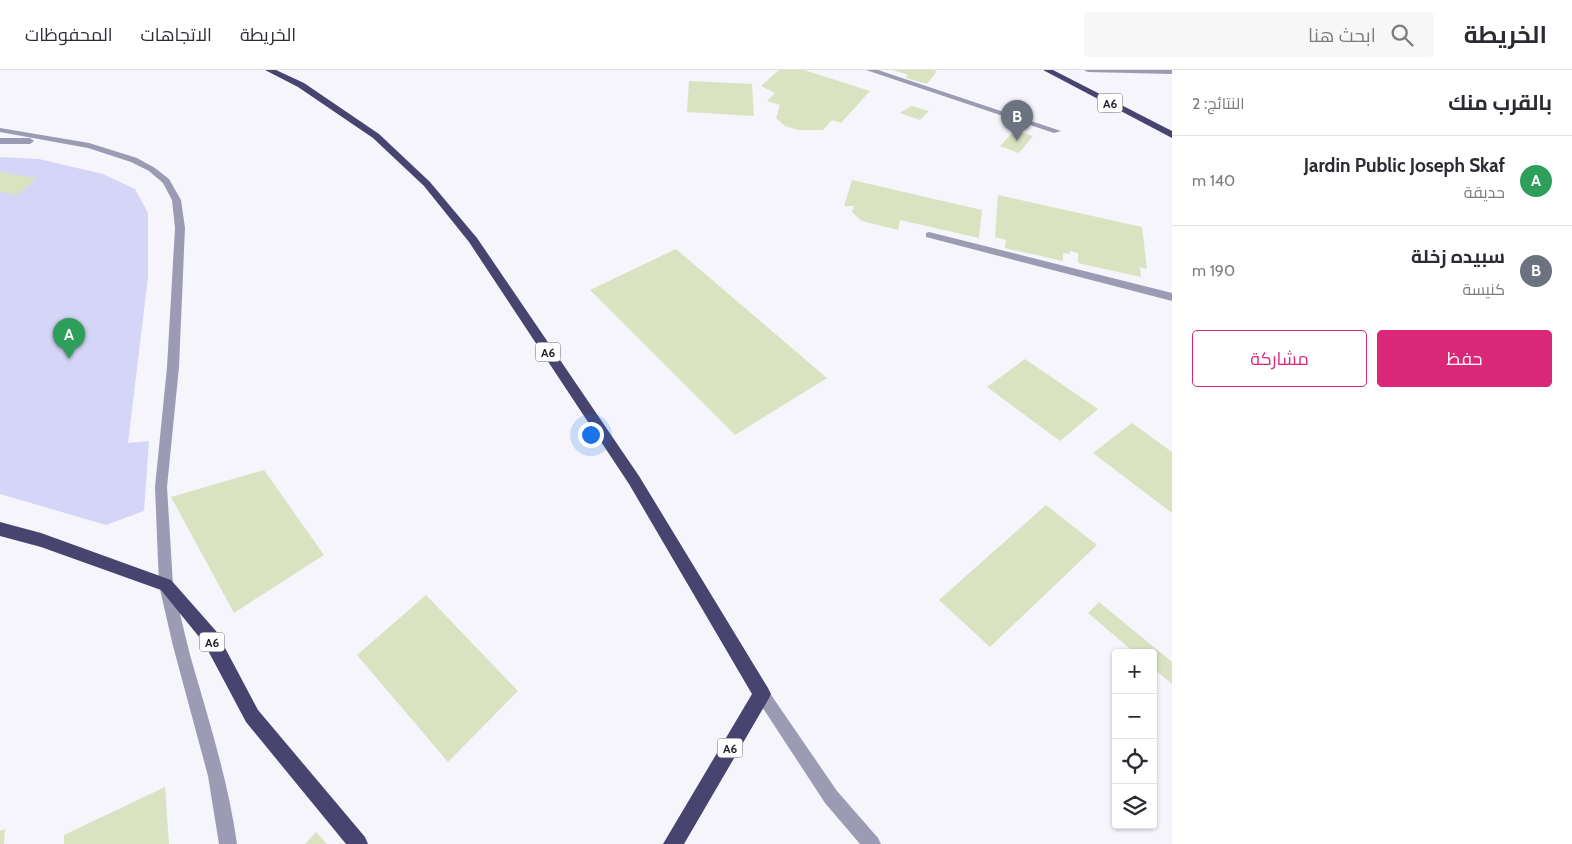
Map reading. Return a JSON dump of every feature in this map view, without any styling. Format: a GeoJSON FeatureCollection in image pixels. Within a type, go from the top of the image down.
{"type":"FeatureCollection","features":[{"type":"Feature","properties":{"kind":"highway","name":"A6"},"geometry":{"type":"LineString","coordinates":[[269,70],[301,85],[376,136],[427,184],[473,240],[634,480],[762,694],[673,844]]}},
{"type":"Feature","properties":{"kind":"highway","name":"A6"},"geometry":{"type":"LineString","coordinates":[[1047,70],[1172,135]]}},
{"type":"Feature","properties":{"kind":"highway","name":"A6"},"geometry":{"type":"LineString","coordinates":[[0,529],[41,540],[166,585],[210,637],[252,716],[358,844]]}},
{"type":"Feature","properties":{"kind":"street"},"geometry":{"type":"LineString","coordinates":[[870,70],[1056,131]]}},
{"type":"Feature","properties":{"kind":"street"},"geometry":{"type":"LineString","coordinates":[[1088,70],[1172,72]]}},
{"type":"Feature","properties":{"kind":"street"},"geometry":{"type":"LineString","coordinates":[[0,130],[62,141],[116,154],[155,171],[167,182],[176,198],[181,216],[173,367],[160,487],[166,585],[185,665],[202,716],[214,763],[228,844]]}},
{"type":"Feature","properties":{"kind":"street"},"geometry":{"type":"LineString","coordinates":[[0,141],[62,141]]}},
{"type":"Feature","properties":{"kind":"street"},"geometry":{"type":"LineString","coordinates":[[929,235],[1172,297]]}},
{"type":"Feature","properties":{"kind":"street"},"geometry":{"type":"LineString","coordinates":[[762,694],[832,797],[872,844]]}},
{"type":"Feature","properties":{"kind":"shaded area"},"geometry":{"type":"Polygon","coordinates":[[[0,157],[39,159],[103,174],[135,189],[148,213],[148,277],[128,443],[149,441],[144,511],[106,525],[0,494],[0,157]]]}},
{"type":"Feature","properties":{"kind":"building"},"geometry":{"type":"Polygon","coordinates":[[[779,70],[804,70],[870,91],[841,123],[832,120],[823,130],[798,130],[785,126],[776,118],[780,105],[767,101],[775,93],[761,86],[779,70]]]}},
{"type":"Feature","properties":{"kind":"building"},"geometry":{"type":"Polygon","coordinates":[[[893,70],[937,71],[927,84],[906,78],[908,75],[893,70]]]}},
{"type":"Feature","properties":{"kind":"building"},"geometry":{"type":"Polygon","coordinates":[[[689,81],[752,84],[754,116],[687,112],[689,81]]]}},
{"type":"Feature","properties":{"kind":"building"},"geometry":{"type":"Polygon","coordinates":[[[911,106],[929,111],[920,120],[900,113],[911,106]]]}},
{"type":"Feature","properties":{"kind":"building"},"geometry":{"type":"Polygon","coordinates":[[[1015,130],[1033,136],[1019,153],[1000,146],[1015,130]]]}},
{"type":"Feature","properties":{"kind":"building"},"geometry":{"type":"Polygon","coordinates":[[[0,172],[37,178],[18,195],[0,192],[0,172]]]}},
{"type":"Feature","properties":{"kind":"building"},"geometry":{"type":"Polygon","coordinates":[[[852,180],[982,210],[979,238],[900,220],[898,230],[862,221],[852,212],[854,206],[844,206],[852,180]]]}},
{"type":"Feature","properties":{"kind":"building"},"geometry":{"type":"Polygon","coordinates":[[[998,195],[1142,227],[1147,269],[1140,267],[1141,277],[1078,263],[1078,253],[1070,251],[1070,254],[1063,253],[1063,261],[1005,248],[1006,240],[995,237],[998,195]]]}},
{"type":"Feature","properties":{"kind":"building"},"geometry":{"type":"Polygon","coordinates":[[[676,249],[827,378],[735,435],[590,290],[676,249]]]}},
{"type":"Feature","properties":{"kind":"building"},"geometry":{"type":"Polygon","coordinates":[[[1025,359],[1098,409],[1060,441],[987,387],[1025,359]]]}},
{"type":"Feature","properties":{"kind":"building"},"geometry":{"type":"Polygon","coordinates":[[[1132,423],[1172,452],[1172,513],[1093,453],[1132,423]]]}},
{"type":"Feature","properties":{"kind":"building"},"geometry":{"type":"Polygon","coordinates":[[[264,470],[324,555],[234,613],[171,497],[264,470]]]}},
{"type":"Feature","properties":{"kind":"building"},"geometry":{"type":"Polygon","coordinates":[[[1046,505],[1097,545],[990,647],[939,600],[1046,505]]]}},
{"type":"Feature","properties":{"kind":"building"},"geometry":{"type":"Polygon","coordinates":[[[426,595],[518,691],[448,762],[357,655],[426,595]]]}},
{"type":"Feature","properties":{"kind":"building"},"geometry":{"type":"Polygon","coordinates":[[[1099,602],[1156,649],[1130,649],[1088,613],[1099,602]]]}},
{"type":"Feature","properties":{"kind":"building"},"geometry":{"type":"Polygon","coordinates":[[[1157,650],[1172,662],[1172,684],[1157,671],[1157,650]]]}},
{"type":"Feature","properties":{"kind":"building"},"geometry":{"type":"Polygon","coordinates":[[[165,787],[169,844],[64,844],[64,835],[165,787]]]}},
{"type":"Feature","properties":{"kind":"building"},"geometry":{"type":"Polygon","coordinates":[[[5,829],[4,844],[0,844],[0,831],[5,829]]]}},
{"type":"Feature","properties":{"kind":"building"},"geometry":{"type":"Polygon","coordinates":[[[316,832],[327,844],[305,844],[316,832]]]}},
{"type":"Feature","properties":{"kind":"place","name":"سبيده زخلة"},"geometry":{"type":"Point","coordinates":[1017,141]}},
{"type":"Feature","properties":{"kind":"place","name":"Jardin Public Joseph Skaf"},"geometry":{"type":"Point","coordinates":[69,359]}}]}
